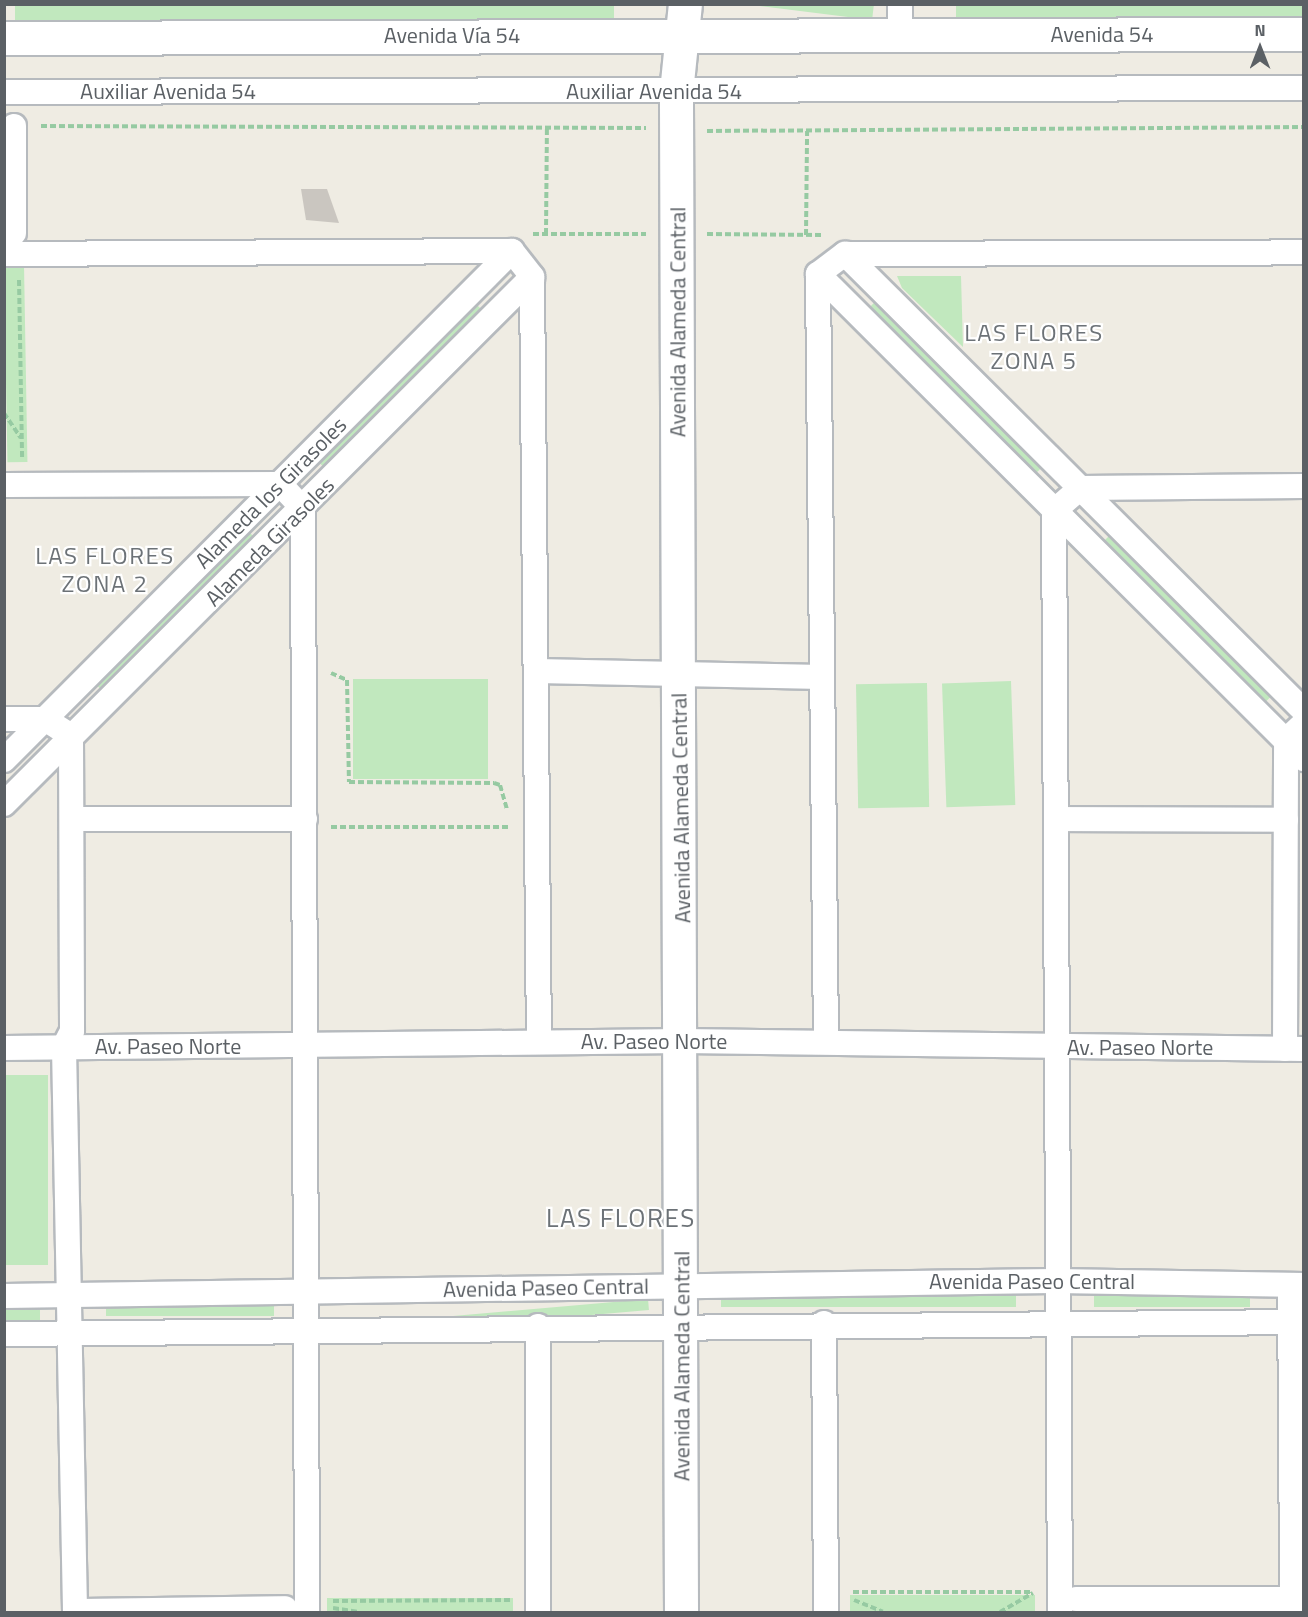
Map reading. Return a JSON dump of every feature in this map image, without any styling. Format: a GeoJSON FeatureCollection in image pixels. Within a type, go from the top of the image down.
{"type":"FeatureCollection","features":[{"type":"Feature","properties":{"kind":"street","name":"Avenida Vía 54"},"geometry":{"type":"LineString","coordinates":[[4,38],[683,20],[900,20]]}},
{"type":"Feature","properties":{"kind":"street","name":"Avenida Alameda Central"},"geometry":{"type":"LineString","coordinates":[[681,1612],[683,1041],[676,92],[683,20]]}},
{"type":"Feature","properties":{"kind":"street","name":"Avenida 54"},"geometry":{"type":"LineString","coordinates":[[900,20],[1304,34]]}},
{"type":"Feature","properties":{"kind":"street","name":"Auxiliar Avenida 54"},"geometry":{"type":"LineString","coordinates":[[4,92],[676,92],[1304,88]]}},
{"type":"Feature","properties":{"kind":"street"},"geometry":{"type":"LineString","coordinates":[[14,126],[12,252],[512,252],[532,277],[539,1042]]}},
{"type":"Feature","properties":{"kind":"street","name":"Alameda los Girasoles"},"geometry":{"type":"LineString","coordinates":[[4,760],[512,252]]}},
{"type":"Feature","properties":{"kind":"street"},"geometry":{"type":"LineString","coordinates":[[818,274],[845,254],[1304,252]]}},
{"type":"Feature","properties":{"kind":"street"},"geometry":{"type":"LineString","coordinates":[[845,254],[1304,711]]}},
{"type":"Feature","properties":{"kind":"street"},"geometry":{"type":"LineString","coordinates":[[818,274],[1304,759]]}},
{"type":"Feature","properties":{"kind":"street"},"geometry":{"type":"LineString","coordinates":[[818,274],[826,1042]]}},
{"type":"Feature","properties":{"kind":"street","name":"Alameda Girasoles"},"geometry":{"type":"LineString","coordinates":[[4,804],[303,509],[532,277]]}},
{"type":"Feature","properties":{"kind":"street"},"geometry":{"type":"LineString","coordinates":[[4,485],[280,484],[303,509],[314,823],[303,1047],[304,1331],[310,1607],[75,1612],[64,1047],[72,1031],[71,736],[45,719],[4,719]]}},
{"type":"Feature","properties":{"kind":"street"},"geometry":{"type":"LineString","coordinates":[[1297,1285],[1292,1606],[1068,1606],[1056,1281],[1054,511],[1080,488],[1304,486]]}},
{"type":"Feature","properties":{"kind":"street"},"geometry":{"type":"LineString","coordinates":[[537,670],[822,677]]}},
{"type":"Feature","properties":{"kind":"street"},"geometry":{"type":"LineString","coordinates":[[1294,1049],[1286,820],[1286,740],[1304,723]]}},
{"type":"Feature","properties":{"kind":"street"},"geometry":{"type":"LineString","coordinates":[[73,819],[314,823]]}},
{"type":"Feature","properties":{"kind":"street"},"geometry":{"type":"LineString","coordinates":[[1056,819],[1286,820]]}},
{"type":"Feature","properties":{"kind":"street","name":"Av. Paseo Norte"},"geometry":{"type":"LineString","coordinates":[[4,1048],[303,1047],[683,1041],[1056,1048],[1294,1049]]}},
{"type":"Feature","properties":{"kind":"street","name":"Avenida Paseo Central"},"geometry":{"type":"LineString","coordinates":[[4,1296],[1056,1281],[1297,1285]]}},
{"type":"Feature","properties":{"kind":"street","name":"Avenida Paseo Central"},"geometry":{"type":"LineString","coordinates":[[4,1334],[1057,1320],[1297,1321]]}},
{"type":"Feature","properties":{"kind":"street"},"geometry":{"type":"LineString","coordinates":[[824,1323],[836,1609]]}},
{"type":"Feature","properties":{"kind":"street"},"geometry":{"type":"LineString","coordinates":[[528,1610],[538,1326]]}},
{"type":"Feature","properties":{"kind":"path"},"geometry":{"type":"LineString","coordinates":[[14,126],[656,128]]}},
{"type":"Feature","properties":{"kind":"path"},"geometry":{"type":"LineString","coordinates":[[697,131],[1304,127]]}},
{"type":"Feature","properties":{"kind":"path"},"geometry":{"type":"LineString","coordinates":[[546,234],[547,128]]}},
{"type":"Feature","properties":{"kind":"path"},"geometry":{"type":"LineString","coordinates":[[806,235],[807,131]]}},
{"type":"Feature","properties":{"kind":"path"},"geometry":{"type":"LineString","coordinates":[[12,252],[22,466]]}},
{"type":"Feature","properties":{"kind":"path"},"geometry":{"type":"LineString","coordinates":[[4,413],[21,438]]}},
{"type":"Feature","properties":{"kind":"path"},"geometry":{"type":"LineString","coordinates":[[321,673],[347,680],[349,782],[494,783],[500,785],[509,827]]}},
{"type":"Feature","properties":{"kind":"path"},"geometry":{"type":"LineString","coordinates":[[314,823],[519,827]]}},
{"type":"Feature","properties":{"kind":"path"},"geometry":{"type":"LineString","coordinates":[[1037,1580],[1037,1599]]}},
{"type":"Feature","properties":{"kind":"path"},"geometry":{"type":"LineString","coordinates":[[517,1589],[517,1600]]}},
{"type":"Feature","properties":{"kind":"path"},"geometry":{"type":"LineString","coordinates":[[836,1609],[846,1598],[846,1592],[1037,1592]]}},
{"type":"Feature","properties":{"kind":"path"},"geometry":{"type":"LineString","coordinates":[[1000,1612],[1037,1592]]}},
{"type":"Feature","properties":{"kind":"path"},"geometry":{"type":"LineString","coordinates":[[846,1598],[884,1612]]}},
{"type":"Feature","properties":{"kind":"path"},"geometry":{"type":"LineString","coordinates":[[310,1607],[517,1600],[528,1610]]}},
{"type":"Feature","properties":{"kind":"path"},"geometry":{"type":"LineString","coordinates":[[310,1607],[358,1612]]}},
{"type":"Feature","properties":{"kind":"green space"},"geometry":{"type":"Polygon","coordinates":[[[15,4],[614,4],[614,21],[15,21],[15,4]]]}},
{"type":"Feature","properties":{"kind":"green space"},"geometry":{"type":"Polygon","coordinates":[[[743,4],[874,4],[872,20],[743,4]]]}},
{"type":"Feature","properties":{"kind":"green space"},"geometry":{"type":"Polygon","coordinates":[[[956,4],[1304,5],[1303,18],[956,20],[956,4]]]}},
{"type":"Feature","properties":{"kind":"green space"},"geometry":{"type":"Polygon","coordinates":[[[4,265],[24,265],[27,462],[7,462],[4,265]]]}},
{"type":"Feature","properties":{"kind":"green space"},"geometry":{"type":"Polygon","coordinates":[[[897,276],[961,276],[963,347],[902,288],[897,276]]]}},
{"type":"Feature","properties":{"kind":"green space"},"geometry":{"type":"Polygon","coordinates":[[[878,299],[1041,468],[1033,476],[870,307],[878,299]]]}},
{"type":"Feature","properties":{"kind":"green space"},"geometry":{"type":"Polygon","coordinates":[[[475,303],[483,311],[325,468],[317,461],[475,303]]]}},
{"type":"Feature","properties":{"kind":"green space"},"geometry":{"type":"Polygon","coordinates":[[[248,531],[255,538],[102,691],[95,684],[248,531]]]}},
{"type":"Feature","properties":{"kind":"green space"},"geometry":{"type":"Polygon","coordinates":[[[1112,533],[1273,694],[1265,702],[1104,541],[1112,533]]]}},
{"type":"Feature","properties":{"kind":"green space"},"geometry":{"type":"Polygon","coordinates":[[[353,679],[488,679],[488,779],[353,779],[353,679]]]}},
{"type":"Feature","properties":{"kind":"green space"},"geometry":{"type":"Polygon","coordinates":[[[1011,681],[1015,805],[946,807],[942,683],[1011,681]]]}},
{"type":"Feature","properties":{"kind":"green space"},"geometry":{"type":"Polygon","coordinates":[[[927,683],[929,807],[858,808],[856,684],[927,683]]]}},
{"type":"Feature","properties":{"kind":"green space"},"geometry":{"type":"Polygon","coordinates":[[[5,1075],[48,1075],[48,1265],[5,1265],[5,1075]]]}},
{"type":"Feature","properties":{"kind":"green space"},"geometry":{"type":"Polygon","coordinates":[[[721,1294],[1016,1294],[1016,1307],[721,1307],[721,1294]]]}},
{"type":"Feature","properties":{"kind":"green space"},"geometry":{"type":"Polygon","coordinates":[[[1094,1295],[1250,1295],[1250,1307],[1094,1307],[1094,1295]]]}},
{"type":"Feature","properties":{"kind":"green space"},"geometry":{"type":"Polygon","coordinates":[[[648,1299],[649,1310],[340,1337],[339,1326],[648,1299]]]}},
{"type":"Feature","properties":{"kind":"green space"},"geometry":{"type":"Polygon","coordinates":[[[106,1305],[274,1305],[274,1316],[106,1316],[106,1305]]]}},
{"type":"Feature","properties":{"kind":"green space"},"geometry":{"type":"Polygon","coordinates":[[[5,1309],[40,1309],[40,1320],[5,1320],[5,1309]]]}},
{"type":"Feature","properties":{"kind":"green space"},"geometry":{"type":"Polygon","coordinates":[[[850,1595],[1035,1595],[1035,1612],[850,1612],[850,1595]]]}},
{"type":"Feature","properties":{"kind":"green space"},"geometry":{"type":"Polygon","coordinates":[[[327,1598],[513,1598],[513,1612],[327,1612],[327,1598]]]}},
{"type":"Feature","properties":{"kind":"building"},"geometry":{"type":"Polygon","coordinates":[[[301,189],[327,189],[339,223],[306,220],[301,189]]]}},
{"type":"Feature","properties":{"kind":"district","name":"LAS FLORES ZONA 5"},"geometry":{"type":"Point","coordinates":[1034,347]}},
{"type":"Feature","properties":{"kind":"district","name":"LAS FLORES ZONA 2"},"geometry":{"type":"Point","coordinates":[105,570]}},
{"type":"Feature","properties":{"kind":"district","name":"LAS FLORES"},"geometry":{"type":"Point","coordinates":[621,1218]}}]}
